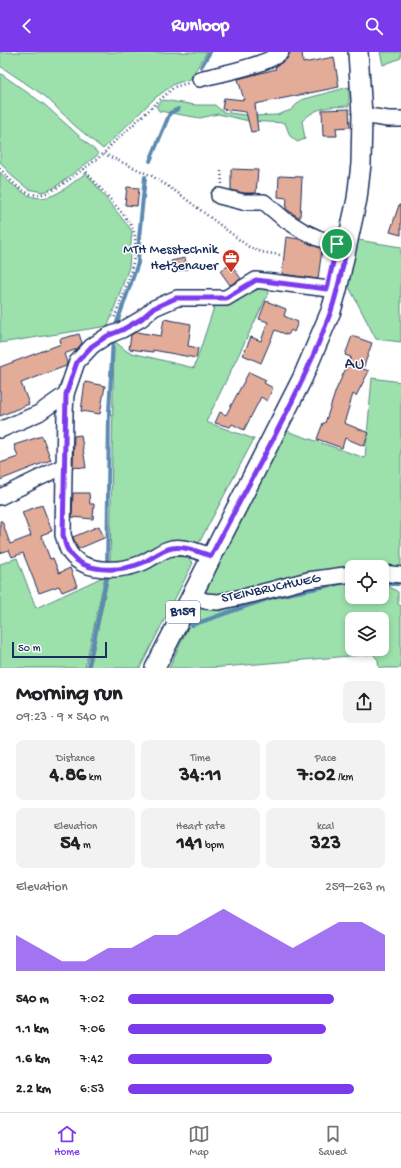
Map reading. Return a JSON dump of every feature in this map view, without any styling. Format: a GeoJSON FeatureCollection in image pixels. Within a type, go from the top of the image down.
{"type":"FeatureCollection","features":[{"type":"Feature","properties":{"kind":"main road","name":"B159"},"geometry":{"type":"LineString","coordinates":[[155,668],[198,597],[211,556],[302,379],[322,335],[337,290],[357,199],[361,164],[362,115],[358,52]]}},
{"type":"Feature","properties":{"kind":"street"},"geometry":{"type":"LineString","coordinates":[[200,79],[277,57],[281,52]]}},
{"type":"Feature","properties":{"kind":"street"},"geometry":{"type":"LineString","coordinates":[[362,115],[388,119],[401,119]]}},
{"type":"Feature","properties":{"kind":"street"},"geometry":{"type":"LineString","coordinates":[[219,196],[242,202],[264,202],[284,219],[303,231],[318,238],[347,247]]}},
{"type":"Feature","properties":{"kind":"street"},"geometry":{"type":"LineString","coordinates":[[211,556],[188,548],[172,548],[142,563],[107,568],[85,565],[76,560],[68,550],[63,535],[66,394],[77,362],[92,346],[107,336],[122,330],[141,319],[154,308],[176,298],[226,298],[256,280],[337,290]]}},
{"type":"Feature","properties":{"kind":"street"},"geometry":{"type":"LineString","coordinates":[[0,430],[39,413],[66,394]]}},
{"type":"Feature","properties":{"kind":"street"},"geometry":{"type":"LineString","coordinates":[[0,496],[64,466]]}},
{"type":"Feature","properties":{"kind":"street"},"geometry":{"type":"LineString","coordinates":[[389,574],[401,575]]}},
{"type":"Feature","properties":{"kind":"street","name":"STEINBRUCHWEG"},"geometry":{"type":"LineString","coordinates":[[198,597],[218,602],[308,580],[345,575]]}},
{"type":"Feature","properties":{"kind":"path"},"geometry":{"type":"LineString","coordinates":[[0,168],[18,185],[34,195],[43,195],[57,189],[104,154],[111,145],[174,87],[200,79]]}},
{"type":"Feature","properties":{"kind":"path"},"geometry":{"type":"LineString","coordinates":[[104,154],[152,176],[178,193],[249,247],[261,252],[280,255]]}},
{"type":"Feature","properties":{"kind":"path"},"geometry":{"type":"LineString","coordinates":[[84,169],[133,229],[134,246],[132,270],[107,336]]}},
{"type":"Feature","properties":{"kind":"green space"},"geometry":{"type":"Polygon","coordinates":[[[0,52],[207,52],[190,79],[174,84],[155,98],[103,149],[74,125],[46,97],[0,66],[0,52]]]}},
{"type":"Feature","properties":{"kind":"green space"},"geometry":{"type":"Polygon","coordinates":[[[380,52],[401,52],[401,58],[383,65],[380,52]]]}},
{"type":"Feature","properties":{"kind":"green space"},"geometry":{"type":"Polygon","coordinates":[[[0,73],[45,105],[99,154],[54,188],[42,192],[28,189],[13,177],[0,162],[0,73]]]}},
{"type":"Feature","properties":{"kind":"green space"},"geometry":{"type":"Polygon","coordinates":[[[349,87],[349,106],[324,108],[313,112],[302,121],[305,139],[297,142],[290,136],[285,123],[249,121],[218,114],[200,118],[159,111],[156,106],[163,100],[196,105],[215,105],[223,112],[252,116],[277,115],[291,110],[301,100],[349,87]]]}},
{"type":"Feature","properties":{"kind":"green space"},"geometry":{"type":"Polygon","coordinates":[[[0,172],[18,189],[37,198],[54,195],[62,191],[86,173],[132,231],[129,267],[108,326],[0,343],[0,172]]]}},
{"type":"Feature","properties":{"kind":"green space"},"geometry":{"type":"Polygon","coordinates":[[[358,240],[401,247],[401,342],[376,339],[348,285],[358,240]]]}},
{"type":"Feature","properties":{"kind":"green space"},"geometry":{"type":"Polygon","coordinates":[[[261,288],[271,288],[206,422],[254,439],[199,543],[179,541],[162,543],[137,559],[110,564],[114,341],[128,352],[194,368],[216,301],[232,301],[261,288]]]}},
{"type":"Feature","properties":{"kind":"green space"},"geometry":{"type":"Polygon","coordinates":[[[372,378],[401,382],[401,570],[389,568],[389,560],[345,560],[345,569],[222,599],[201,593],[283,438],[284,430],[365,458],[372,378]]]}},
{"type":"Feature","properties":{"kind":"green space"},"geometry":{"type":"Polygon","coordinates":[[[173,555],[186,557],[193,563],[140,668],[90,668],[109,575],[173,555]]]}},
{"type":"Feature","properties":{"kind":"green space"},"geometry":{"type":"Polygon","coordinates":[[[17,558],[36,608],[105,576],[85,668],[0,668],[0,564],[17,558]]]}},
{"type":"Feature","properties":{"kind":"green space"},"geometry":{"type":"Polygon","coordinates":[[[342,582],[345,582],[345,604],[389,604],[389,586],[398,592],[398,604],[401,606],[401,668],[379,668],[378,660],[375,656],[389,656],[389,612],[345,612],[345,656],[350,656],[211,668],[169,668],[198,606],[220,611],[285,592],[342,582]]]}},
{"type":"Feature","properties":{"kind":"building"},"geometry":{"type":"Polygon","coordinates":[[[290,52],[302,52],[303,63],[334,57],[339,87],[255,104],[258,131],[251,132],[246,112],[222,109],[224,98],[244,100],[238,79],[276,69],[275,67],[287,59],[290,52]]]}},
{"type":"Feature","properties":{"kind":"building"},"geometry":{"type":"Polygon","coordinates":[[[349,109],[350,127],[336,128],[337,136],[323,136],[322,110],[349,109]]]}},
{"type":"Feature","properties":{"kind":"building"},"geometry":{"type":"Polygon","coordinates":[[[231,169],[258,170],[256,193],[244,193],[231,190],[231,169]]]}},
{"type":"Feature","properties":{"kind":"building"},"geometry":{"type":"Polygon","coordinates":[[[279,176],[302,177],[300,218],[286,209],[287,198],[278,197],[279,176]]]}},
{"type":"Feature","properties":{"kind":"building"},"geometry":{"type":"Polygon","coordinates":[[[127,187],[139,188],[137,206],[125,205],[127,187]]]}},
{"type":"Feature","properties":{"kind":"building"},"geometry":{"type":"Polygon","coordinates":[[[399,205],[401,205],[401,235],[390,232],[399,205]]]}},
{"type":"Feature","properties":{"kind":"building"},"geometry":{"type":"Polygon","coordinates":[[[286,237],[299,239],[322,249],[318,279],[282,274],[286,237]]]}},
{"type":"Feature","properties":{"kind":"building"},"geometry":{"type":"Polygon","coordinates":[[[185,258],[187,269],[174,272],[171,261],[185,258]]]}},
{"type":"Feature","properties":{"kind":"building"},"geometry":{"type":"Polygon","coordinates":[[[231,264],[241,279],[230,285],[220,271],[231,264]]]}},
{"type":"Feature","properties":{"kind":"building"},"geometry":{"type":"Polygon","coordinates":[[[266,301],[286,309],[284,316],[298,322],[294,332],[291,330],[288,335],[275,330],[261,363],[243,355],[251,337],[261,341],[268,322],[259,319],[266,301]]]}},
{"type":"Feature","properties":{"kind":"building"},"geometry":{"type":"Polygon","coordinates":[[[164,319],[191,324],[188,346],[198,348],[196,358],[153,350],[153,352],[129,349],[131,335],[136,332],[161,336],[164,319]]]}},
{"type":"Feature","properties":{"kind":"building"},"geometry":{"type":"Polygon","coordinates":[[[79,334],[82,343],[77,349],[64,354],[67,362],[66,366],[21,383],[29,404],[0,416],[0,367],[61,344],[60,339],[79,334]]]}},
{"type":"Feature","properties":{"kind":"building"},"geometry":{"type":"Polygon","coordinates":[[[352,336],[372,343],[363,369],[369,371],[356,396],[353,394],[344,423],[369,433],[364,446],[345,438],[342,448],[317,439],[323,423],[325,423],[336,390],[351,357],[345,355],[352,336]]]}},
{"type":"Feature","properties":{"kind":"building"},"geometry":{"type":"Polygon","coordinates":[[[249,372],[266,380],[264,383],[273,388],[267,401],[261,397],[244,430],[232,424],[230,427],[215,423],[220,412],[226,415],[249,372]]]}},
{"type":"Feature","properties":{"kind":"building"},"geometry":{"type":"Polygon","coordinates":[[[85,382],[105,386],[100,414],[81,411],[85,382]]]}},
{"type":"Feature","properties":{"kind":"building"},"geometry":{"type":"Polygon","coordinates":[[[81,435],[86,468],[73,467],[74,436],[81,435]]]}},
{"type":"Feature","properties":{"kind":"building"},"geometry":{"type":"Polygon","coordinates":[[[42,436],[51,460],[0,480],[0,463],[18,457],[14,445],[42,436]]]}},
{"type":"Feature","properties":{"kind":"building"},"geometry":{"type":"Polygon","coordinates":[[[73,493],[89,493],[90,504],[94,504],[93,519],[72,517],[73,493]]]}},
{"type":"Feature","properties":{"kind":"building"},"geometry":{"type":"Polygon","coordinates":[[[42,505],[52,531],[41,535],[50,559],[53,558],[59,573],[70,568],[77,586],[62,592],[59,586],[39,593],[23,553],[12,557],[9,550],[0,553],[0,521],[2,521],[10,544],[31,536],[22,512],[42,505]]]}},
{"type":"Feature","properties":{"kind":"building"},"geometry":{"type":"Polygon","coordinates":[[[99,526],[104,538],[78,549],[73,537],[99,526]]]}},
{"type":"Feature","properties":{"kind":"waterway"},"geometry":{"type":"LineString","coordinates":[[201,67],[210,52]]}},
{"type":"Feature","properties":{"kind":"waterway"},"geometry":{"type":"LineString","coordinates":[[150,161],[170,113],[178,109]]}},
{"type":"Feature","properties":{"kind":"waterway"},"geometry":{"type":"LineString","coordinates":[[115,328],[138,263],[145,177]]}},
{"type":"Feature","properties":{"kind":"waterway"},"geometry":{"type":"LineString","coordinates":[[88,668],[107,577],[109,412],[113,338]]}},
{"type":"Feature","properties":{"kind":"waterway"},"geometry":{"type":"LineString","coordinates":[[192,625],[273,597],[345,583]]}},
{"type":"Feature","properties":{"kind":"waterway"},"geometry":{"type":"LineString","coordinates":[[389,584],[398,584]]}},
{"type":"Feature","properties":{"kind":"place","name":"MTH Messtechnik Hetzenauer"},"geometry":{"type":"Point","coordinates":[231,273]}},
{"type":"Feature","properties":{"kind":"district","name":"AU"},"geometry":{"type":"Point","coordinates":[355,365]}},
{"type":"Feature","properties":{"kind":"route"},"geometry":{"type":"LineString","coordinates":[[337,244],[347,247],[337,290],[322,335],[278,427],[211,556],[188,548],[172,548],[142,563],[127,567],[101,568],[85,565],[76,560],[68,550],[63,535],[66,394],[77,362],[92,346],[107,336],[122,330],[141,319],[154,308],[176,298],[226,298],[256,280],[327,289],[337,244]]}}]}
